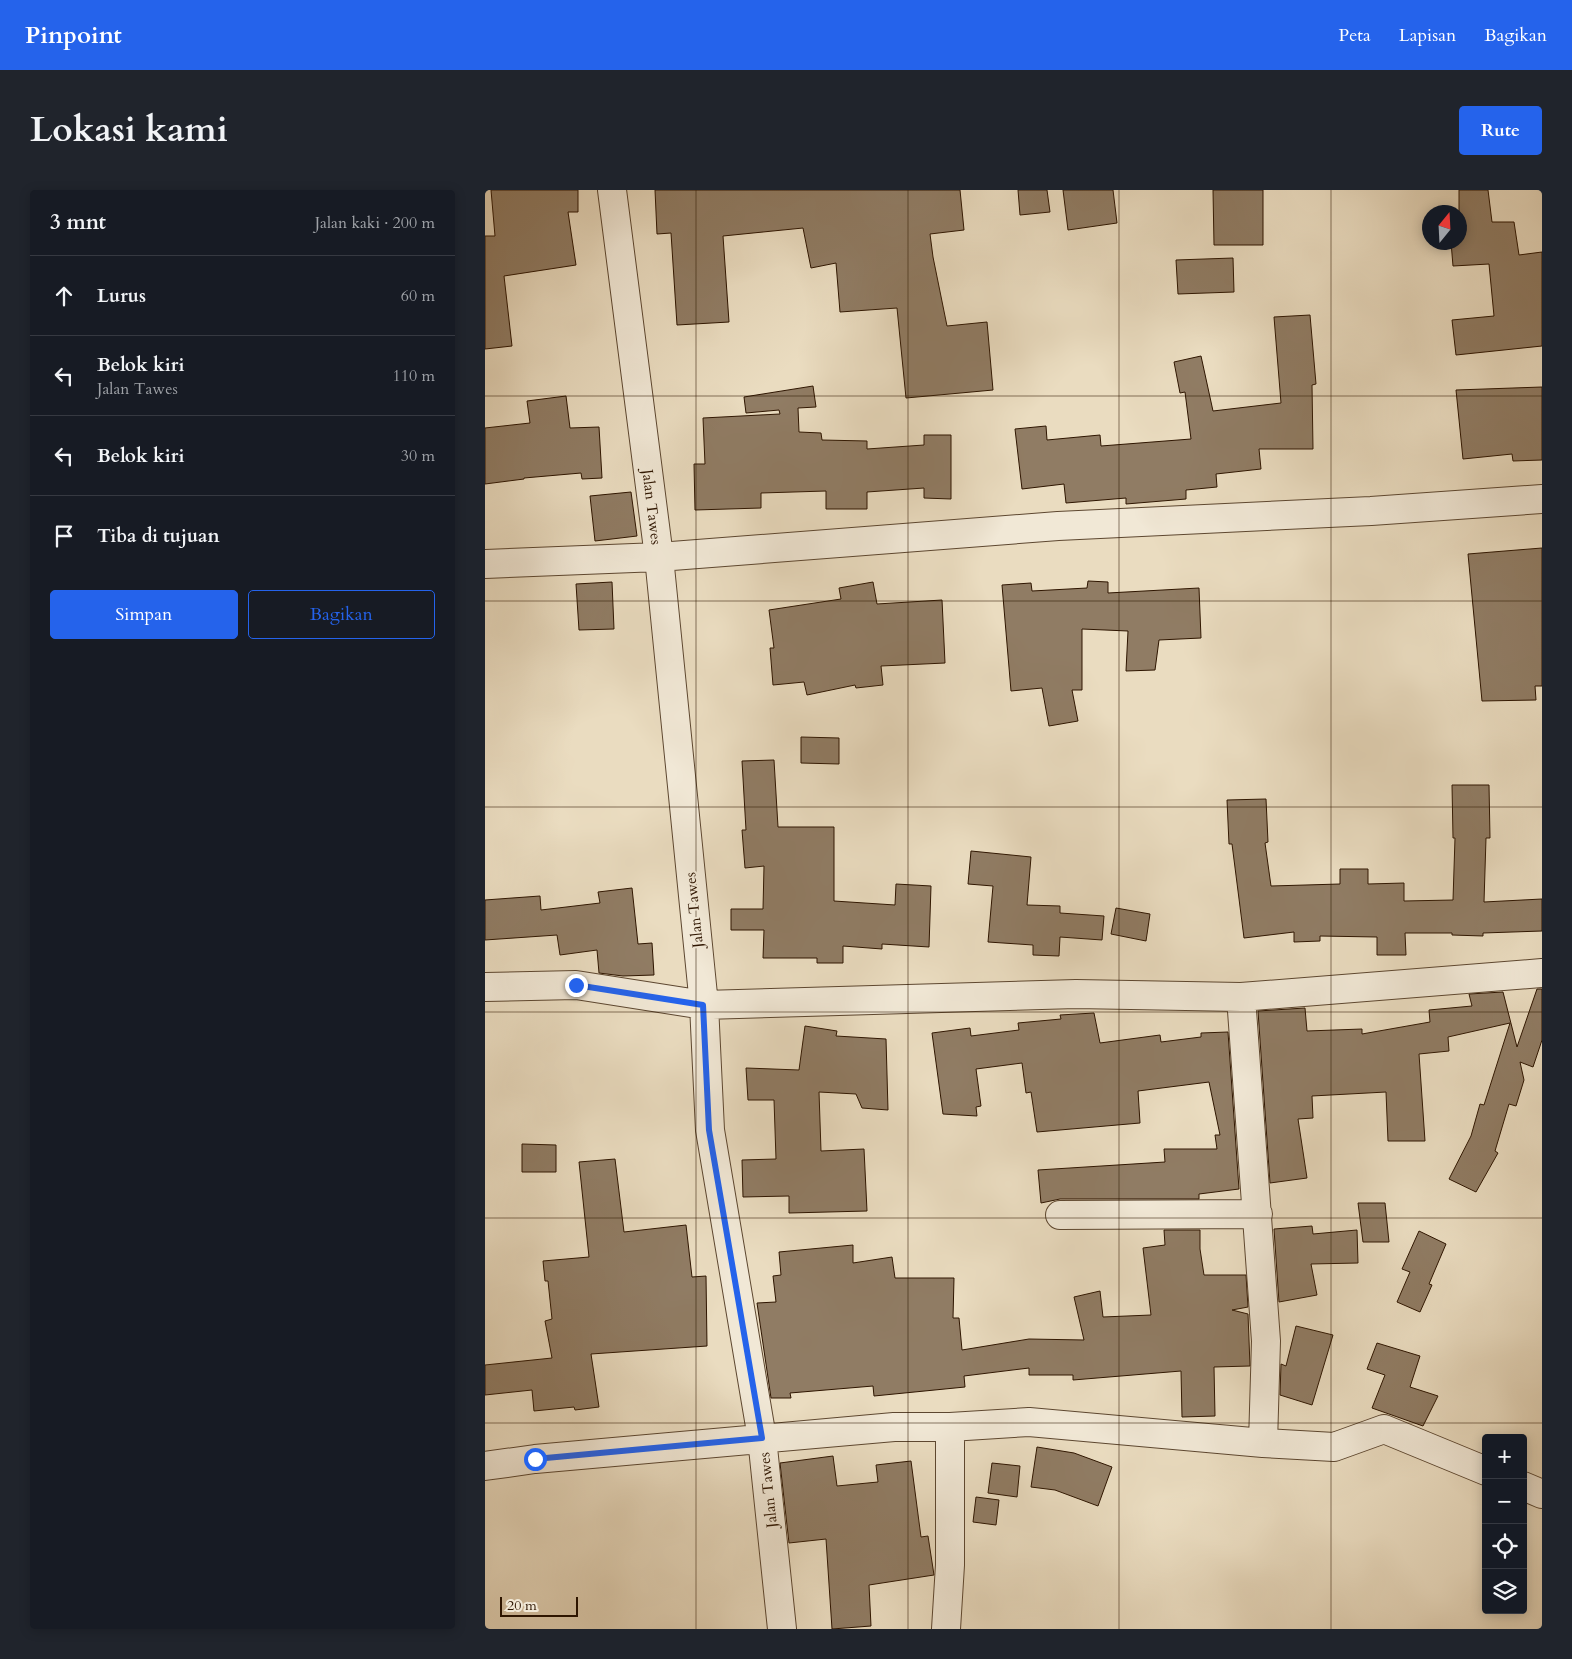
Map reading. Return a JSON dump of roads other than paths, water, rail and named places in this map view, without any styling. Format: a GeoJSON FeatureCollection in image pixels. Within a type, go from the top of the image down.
{"type":"FeatureCollection","features":[{"type":"Feature","properties":{"kind":"street","name":"Jalan Tawes"},"geometry":{"type":"LineString","coordinates":[[611,190],[659,557],[703,1005],[709,1130],[762,1438],[782,1629]]}},
{"type":"Feature","properties":{"kind":"street"},"geometry":{"type":"LineString","coordinates":[[485,564],[659,557],[1058,526],[1371,511],[1542,499]]}},
{"type":"Feature","properties":{"kind":"street"},"geometry":{"type":"LineString","coordinates":[[485,987],[576,985],[703,1005],[1076,994],[1241,997],[1542,974]]}},
{"type":"Feature","properties":{"kind":"street"},"geometry":{"type":"LineString","coordinates":[[1241,997],[1266,1341],[1263,1443]]}},
{"type":"Feature","properties":{"kind":"street"},"geometry":{"type":"LineString","coordinates":[[1060,1215],[1258,1214]]}},
{"type":"Feature","properties":{"kind":"street"},"geometry":{"type":"LineString","coordinates":[[485,1466],[535,1459],[894,1427],[950,1427],[1029,1422],[1334,1448],[1384,1429],[1482,1469]]}},
{"type":"Feature","properties":{"kind":"street"},"geometry":{"type":"LineString","coordinates":[[946,1629],[950,1565],[950,1427]]}},
{"type":"Feature","properties":{"kind":"street"},"geometry":{"type":"LineString","coordinates":[[1527,1488],[1542,1494]]}}]}
